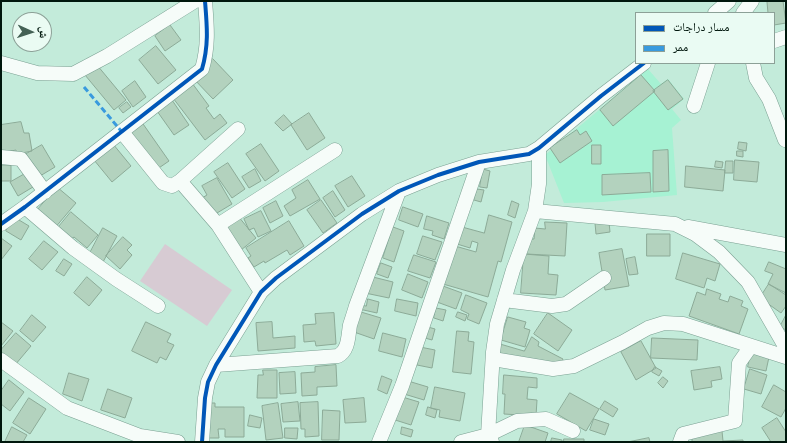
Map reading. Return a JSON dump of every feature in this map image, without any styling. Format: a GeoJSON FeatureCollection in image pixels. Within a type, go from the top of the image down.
{"type":"FeatureCollection","features":[{"type":"Feature","properties":{"kind":"street"},"geometry":{"type":"LineString","coordinates":[[1,63],[37,73],[73,74],[107,56],[195,1]]}},
{"type":"Feature","properties":{"kind":"street"},"geometry":{"type":"LineString","coordinates":[[1,224],[25,208],[202,69],[206,55],[208,38],[206,1]]}},
{"type":"Feature","properties":{"kind":"street"},"geometry":{"type":"LineString","coordinates":[[716,12],[729,1]]}},
{"type":"Feature","properties":{"kind":"street"},"geometry":{"type":"LineString","coordinates":[[744,12],[752,1]]}},
{"type":"Feature","properties":{"kind":"street"},"geometry":{"type":"LineString","coordinates":[[756,12],[757,1]]}},
{"type":"Feature","properties":{"kind":"street"},"geometry":{"type":"LineString","coordinates":[[775,41],[786,37]]}},
{"type":"Feature","properties":{"kind":"street"},"geometry":{"type":"LineString","coordinates":[[202,442],[205,398],[208,382],[216,365],[262,292],[276,278],[362,214],[400,191],[438,175],[479,162],[529,154],[539,148],[601,96],[643,64]]}},
{"type":"Feature","properties":{"kind":"street"},"geometry":{"type":"LineString","coordinates":[[694,106],[709,64]]}},
{"type":"Feature","properties":{"kind":"street"},"geometry":{"type":"LineString","coordinates":[[754,64],[756,78],[769,99],[785,140]]}},
{"type":"Feature","properties":{"kind":"street"},"geometry":{"type":"LineString","coordinates":[[122,132],[163,183],[172,186],[180,181],[238,129]]}},
{"type":"Feature","properties":{"kind":"street"},"geometry":{"type":"LineString","coordinates":[[490,439],[493,359],[497,324],[513,270],[535,211],[539,184],[539,148]]}},
{"type":"Feature","properties":{"kind":"street"},"geometry":{"type":"LineString","coordinates":[[218,225],[335,150]]}},
{"type":"Feature","properties":{"kind":"street"},"geometry":{"type":"LineString","coordinates":[[1,157],[20,158],[45,192]]}},
{"type":"Feature","properties":{"kind":"street"},"geometry":{"type":"LineString","coordinates":[[379,442],[402,386],[479,162]]}},
{"type":"Feature","properties":{"kind":"street"},"geometry":{"type":"LineString","coordinates":[[180,181],[218,225],[262,292]]}},
{"type":"Feature","properties":{"kind":"street"},"geometry":{"type":"LineString","coordinates":[[216,365],[338,356],[342,354],[346,349],[350,325],[356,306],[400,191]]}},
{"type":"Feature","properties":{"kind":"street"},"geometry":{"type":"LineString","coordinates":[[25,208],[73,248],[116,279],[158,306]]}},
{"type":"Feature","properties":{"kind":"street"},"geometry":{"type":"LineString","coordinates":[[535,211],[675,224],[786,244]]}},
{"type":"Feature","properties":{"kind":"street"},"geometry":{"type":"LineString","coordinates":[[675,224],[696,234],[719,252],[748,282],[786,348]]}},
{"type":"Feature","properties":{"kind":"street"},"geometry":{"type":"LineString","coordinates":[[504,300],[552,306],[566,304],[604,278]]}},
{"type":"Feature","properties":{"kind":"street"},"geometry":{"type":"LineString","coordinates":[[493,359],[553,369],[574,366],[616,346],[648,328],[664,323],[683,324],[786,357]]}},
{"type":"Feature","properties":{"kind":"street"},"geometry":{"type":"LineString","coordinates":[[680,442],[683,434],[735,421],[739,364],[750,346]]}},
{"type":"Feature","properties":{"kind":"street"},"geometry":{"type":"LineString","coordinates":[[1,360],[67,408],[140,436],[178,442]]}},
{"type":"Feature","properties":{"kind":"street"},"geometry":{"type":"LineString","coordinates":[[461,442],[490,439],[517,421],[546,419],[573,431]]}},
{"type":"Feature","properties":{"kind":"shaded area"},"geometry":{"type":"Polygon","coordinates":[[[648,69],[661,84],[668,79],[684,99],[672,109],[681,120],[672,128],[677,195],[603,202],[564,203],[545,155],[648,69]]]}},
{"type":"Feature","properties":{"kind":"shaded area"},"geometry":{"type":"Polygon","coordinates":[[[165,244],[232,290],[207,326],[140,281],[165,244]]]}},
{"type":"Feature","properties":{"kind":"building"},"geometry":{"type":"Polygon","coordinates":[[[783,1],[786,23],[775,25],[775,12],[768,12],[767,2],[783,1]]]}},
{"type":"Feature","properties":{"kind":"building"},"geometry":{"type":"Polygon","coordinates":[[[170,25],[181,40],[165,51],[155,36],[170,25]]]}},
{"type":"Feature","properties":{"kind":"building"},"geometry":{"type":"Polygon","coordinates":[[[156,46],[176,70],[158,84],[139,60],[156,46]]]}},
{"type":"Feature","properties":{"kind":"building"},"geometry":{"type":"Polygon","coordinates":[[[213,59],[233,80],[213,99],[193,78],[213,59]]]}},
{"type":"Feature","properties":{"kind":"building"},"geometry":{"type":"Polygon","coordinates":[[[97,65],[126,100],[114,110],[85,75],[97,65]]]}},
{"type":"Feature","properties":{"kind":"building"},"geometry":{"type":"Polygon","coordinates":[[[641,75],[655,91],[613,126],[600,110],[641,75]]]}},
{"type":"Feature","properties":{"kind":"building"},"geometry":{"type":"Polygon","coordinates":[[[668,80],[683,99],[668,110],[653,91],[668,80]]]}},
{"type":"Feature","properties":{"kind":"building"},"geometry":{"type":"Polygon","coordinates":[[[135,81],[146,97],[133,107],[122,91],[135,81]]]}},
{"type":"Feature","properties":{"kind":"building"},"geometry":{"type":"Polygon","coordinates":[[[192,83],[209,106],[206,108],[214,119],[220,114],[227,123],[205,140],[173,98],[192,83]]]}},
{"type":"Feature","properties":{"kind":"building"},"geometry":{"type":"Polygon","coordinates":[[[172,100],[189,125],[174,135],[157,111],[172,100]]]}},
{"type":"Feature","properties":{"kind":"building"},"geometry":{"type":"Polygon","coordinates":[[[127,102],[131,107],[123,113],[119,108],[127,102]]]}},
{"type":"Feature","properties":{"kind":"building"},"geometry":{"type":"Polygon","coordinates":[[[309,113],[325,138],[307,150],[291,125],[309,113]]]}},
{"type":"Feature","properties":{"kind":"building"},"geometry":{"type":"Polygon","coordinates":[[[284,115],[292,124],[283,131],[275,123],[284,115]]]}},
{"type":"Feature","properties":{"kind":"building"},"geometry":{"type":"Polygon","coordinates":[[[141,121],[169,161],[153,172],[125,133],[141,121]]]}},
{"type":"Feature","properties":{"kind":"building"},"geometry":{"type":"Polygon","coordinates":[[[21,122],[24,133],[29,133],[32,151],[17,154],[16,150],[1,153],[1,125],[21,122]]]}},
{"type":"Feature","properties":{"kind":"building"},"geometry":{"type":"Polygon","coordinates":[[[577,130],[580,135],[586,131],[592,141],[560,163],[550,148],[577,130]]]}},
{"type":"Feature","properties":{"kind":"building"},"geometry":{"type":"Polygon","coordinates":[[[739,142],[747,143],[746,151],[738,149],[739,142]]]}},
{"type":"Feature","properties":{"kind":"building"},"geometry":{"type":"Polygon","coordinates":[[[113,144],[131,166],[112,182],[94,160],[113,144]]]}},
{"type":"Feature","properties":{"kind":"building"},"geometry":{"type":"Polygon","coordinates":[[[261,144],[279,171],[265,181],[246,154],[261,144]]]}},
{"type":"Feature","properties":{"kind":"building"},"geometry":{"type":"Polygon","coordinates":[[[42,145],[55,167],[35,179],[38,184],[18,196],[10,182],[24,174],[16,160],[42,145]]]}},
{"type":"Feature","properties":{"kind":"building"},"geometry":{"type":"Polygon","coordinates":[[[592,145],[601,145],[601,164],[592,164],[592,145]]]}},
{"type":"Feature","properties":{"kind":"building"},"geometry":{"type":"Polygon","coordinates":[[[668,150],[669,191],[653,192],[653,151],[668,150]]]}},
{"type":"Feature","properties":{"kind":"building"},"geometry":{"type":"Polygon","coordinates":[[[737,151],[743,151],[743,157],[737,156],[737,151]]]}},
{"type":"Feature","properties":{"kind":"building"},"geometry":{"type":"Polygon","coordinates":[[[735,160],[759,162],[757,182],[734,180],[735,160]]]}},
{"type":"Feature","properties":{"kind":"building"},"geometry":{"type":"Polygon","coordinates":[[[716,161],[723,162],[722,168],[715,167],[716,161]]]}},
{"type":"Feature","properties":{"kind":"building"},"geometry":{"type":"Polygon","coordinates":[[[726,161],[733,161],[733,173],[725,173],[726,161]]]}},
{"type":"Feature","properties":{"kind":"building"},"geometry":{"type":"Polygon","coordinates":[[[228,163],[245,189],[232,198],[214,172],[228,163]]]}},
{"type":"Feature","properties":{"kind":"building"},"geometry":{"type":"Polygon","coordinates":[[[1,165],[11,165],[11,181],[1,181],[1,165]]]}},
{"type":"Feature","properties":{"kind":"building"},"geometry":{"type":"Polygon","coordinates":[[[686,166],[725,170],[723,191],[685,187],[686,166]]]}},
{"type":"Feature","properties":{"kind":"building"},"geometry":{"type":"Polygon","coordinates":[[[255,169],[261,181],[249,188],[242,177],[255,169]]]}},
{"type":"Feature","properties":{"kind":"building"},"geometry":{"type":"Polygon","coordinates":[[[483,169],[490,171],[487,188],[480,187],[483,169]]]}},
{"type":"Feature","properties":{"kind":"building"},"geometry":{"type":"Polygon","coordinates":[[[650,173],[651,192],[602,195],[602,175],[650,173]]]}},
{"type":"Feature","properties":{"kind":"building"},"geometry":{"type":"Polygon","coordinates":[[[352,176],[365,196],[348,207],[335,186],[352,176]]]}},
{"type":"Feature","properties":{"kind":"building"},"geometry":{"type":"Polygon","coordinates":[[[217,178],[232,204],[212,216],[202,198],[207,195],[202,186],[217,178]]]}},
{"type":"Feature","properties":{"kind":"building"},"geometry":{"type":"Polygon","coordinates":[[[308,180],[320,199],[290,216],[284,206],[296,198],[292,190],[308,180]]]}},
{"type":"Feature","properties":{"kind":"building"},"geometry":{"type":"Polygon","coordinates":[[[57,187],[76,203],[54,229],[35,213],[57,187]]]}},
{"type":"Feature","properties":{"kind":"building"},"geometry":{"type":"Polygon","coordinates":[[[477,189],[484,190],[481,202],[474,200],[477,189]]]}},
{"type":"Feature","properties":{"kind":"building"},"geometry":{"type":"Polygon","coordinates":[[[333,191],[345,210],[335,217],[323,198],[333,191]]]}},
{"type":"Feature","properties":{"kind":"building"},"geometry":{"type":"Polygon","coordinates":[[[321,200],[337,223],[323,233],[307,210],[321,200]]]}},
{"type":"Feature","properties":{"kind":"building"},"geometry":{"type":"Polygon","coordinates":[[[276,201],[283,216],[270,223],[263,208],[276,201]]]}},
{"type":"Feature","properties":{"kind":"building"},"geometry":{"type":"Polygon","coordinates":[[[512,201],[519,204],[515,218],[508,215],[512,201]]]}},
{"type":"Feature","properties":{"kind":"building"},"geometry":{"type":"Polygon","coordinates":[[[403,207],[423,214],[418,227],[399,220],[403,207]]]}},
{"type":"Feature","properties":{"kind":"building"},"geometry":{"type":"Polygon","coordinates":[[[261,211],[271,231],[258,237],[254,228],[249,230],[244,219],[261,211]]]}},
{"type":"Feature","properties":{"kind":"building"},"geometry":{"type":"Polygon","coordinates":[[[71,212],[98,235],[87,248],[74,237],[70,240],[57,229],[71,212]]]}},
{"type":"Feature","properties":{"kind":"building"},"geometry":{"type":"Polygon","coordinates":[[[489,215],[512,222],[501,262],[498,261],[488,297],[443,284],[455,246],[476,252],[478,243],[472,241],[470,248],[457,244],[462,227],[484,233],[489,215]]]}},
{"type":"Feature","properties":{"kind":"building"},"geometry":{"type":"Polygon","coordinates":[[[238,216],[256,238],[241,250],[223,228],[238,216]]]}},
{"type":"Feature","properties":{"kind":"building"},"geometry":{"type":"Polygon","coordinates":[[[427,216],[449,223],[444,239],[432,235],[433,231],[424,229],[427,216]]]}},
{"type":"Feature","properties":{"kind":"building"},"geometry":{"type":"Polygon","coordinates":[[[14,217],[29,226],[21,240],[6,231],[14,217]]]}},
{"type":"Feature","properties":{"kind":"building"},"geometry":{"type":"Polygon","coordinates":[[[289,221],[304,246],[290,255],[287,250],[265,263],[264,261],[254,267],[248,258],[251,256],[246,248],[289,221]]]}},
{"type":"Feature","properties":{"kind":"building"},"geometry":{"type":"Polygon","coordinates":[[[545,222],[567,223],[565,256],[526,254],[527,239],[534,239],[535,228],[545,229],[545,222]]]}},
{"type":"Feature","properties":{"kind":"building"},"geometry":{"type":"Polygon","coordinates":[[[609,222],[610,232],[596,234],[595,223],[609,222]]]}},
{"type":"Feature","properties":{"kind":"building"},"geometry":{"type":"Polygon","coordinates":[[[393,227],[404,231],[394,262],[383,258],[393,227]]]}},
{"type":"Feature","properties":{"kind":"building"},"geometry":{"type":"Polygon","coordinates":[[[103,228],[117,236],[103,262],[89,255],[103,228]]]}},
{"type":"Feature","properties":{"kind":"building"},"geometry":{"type":"Polygon","coordinates":[[[647,234],[670,234],[670,256],[647,256],[647,234]]]}},
{"type":"Feature","properties":{"kind":"building"},"geometry":{"type":"Polygon","coordinates":[[[423,236],[442,242],[435,260],[417,254],[423,236]]]}},
{"type":"Feature","properties":{"kind":"building"},"geometry":{"type":"Polygon","coordinates":[[[123,237],[132,245],[127,250],[132,255],[120,269],[106,256],[123,237]]]}},
{"type":"Feature","properties":{"kind":"building"},"geometry":{"type":"Polygon","coordinates":[[[1,238],[12,246],[1,260],[1,238]]]}},
{"type":"Feature","properties":{"kind":"building"},"geometry":{"type":"Polygon","coordinates":[[[44,241],[58,252],[42,270],[29,259],[44,241]]]}},
{"type":"Feature","properties":{"kind":"building"},"geometry":{"type":"Polygon","coordinates":[[[622,249],[629,286],[605,290],[599,253],[622,249]]]}},
{"type":"Feature","properties":{"kind":"building"},"geometry":{"type":"Polygon","coordinates":[[[683,253],[720,264],[715,281],[707,278],[704,288],[676,279],[683,253]]]}},
{"type":"Feature","properties":{"kind":"building"},"geometry":{"type":"Polygon","coordinates":[[[524,254],[549,256],[548,274],[558,275],[556,295],[521,293],[524,254]]]}},
{"type":"Feature","properties":{"kind":"building"},"geometry":{"type":"Polygon","coordinates":[[[414,255],[436,262],[430,278],[408,271],[414,255]]]}},
{"type":"Feature","properties":{"kind":"building"},"geometry":{"type":"Polygon","coordinates":[[[635,257],[638,274],[629,275],[626,259],[635,257]]]}},
{"type":"Feature","properties":{"kind":"building"},"geometry":{"type":"Polygon","coordinates":[[[64,259],[72,264],[64,276],[56,271],[64,259]]]}},
{"type":"Feature","properties":{"kind":"building"},"geometry":{"type":"Polygon","coordinates":[[[769,262],[786,269],[786,293],[768,284],[773,274],[765,271],[769,262]]]}},
{"type":"Feature","properties":{"kind":"building"},"geometry":{"type":"Polygon","coordinates":[[[381,263],[392,267],[388,278],[377,274],[381,263]]]}},
{"type":"Feature","properties":{"kind":"building"},"geometry":{"type":"Polygon","coordinates":[[[408,274],[428,282],[422,298],[402,290],[408,274]]]}},
{"type":"Feature","properties":{"kind":"building"},"geometry":{"type":"Polygon","coordinates":[[[369,276],[393,282],[389,298],[365,293],[369,276]]]}},
{"type":"Feature","properties":{"kind":"building"},"geometry":{"type":"Polygon","coordinates":[[[87,277],[102,290],[89,306],[74,293],[87,277]]]}},
{"type":"Feature","properties":{"kind":"building"},"geometry":{"type":"Polygon","coordinates":[[[769,284],[786,295],[786,306],[781,313],[760,298],[769,284]]]}},
{"type":"Feature","properties":{"kind":"building"},"geometry":{"type":"Polygon","coordinates":[[[443,286],[462,293],[456,309],[437,302],[443,286]]]}},
{"type":"Feature","properties":{"kind":"building"},"geometry":{"type":"Polygon","coordinates":[[[707,289],[721,294],[719,299],[728,302],[730,296],[743,301],[741,306],[748,309],[739,334],[689,316],[697,292],[705,295],[707,289]]]}},
{"type":"Feature","properties":{"kind":"building"},"geometry":{"type":"Polygon","coordinates":[[[466,295],[487,303],[479,324],[467,319],[469,314],[461,310],[466,295]]]}},
{"type":"Feature","properties":{"kind":"building"},"geometry":{"type":"Polygon","coordinates":[[[368,299],[379,302],[377,313],[359,309],[360,305],[366,306],[368,299]]]}},
{"type":"Feature","properties":{"kind":"building"},"geometry":{"type":"Polygon","coordinates":[[[397,299],[418,303],[416,316],[395,311],[397,299]]]}},
{"type":"Feature","properties":{"kind":"building"},"geometry":{"type":"Polygon","coordinates":[[[436,308],[446,310],[443,321],[434,318],[436,308]]]}},
{"type":"Feature","properties":{"kind":"building"},"geometry":{"type":"Polygon","coordinates":[[[361,312],[381,318],[374,339],[354,332],[361,312]]]}},
{"type":"Feature","properties":{"kind":"building"},"geometry":{"type":"Polygon","coordinates":[[[458,312],[467,315],[465,321],[456,317],[458,312]]]}},
{"type":"Feature","properties":{"kind":"building"},"geometry":{"type":"Polygon","coordinates":[[[334,313],[336,344],[316,346],[315,341],[304,342],[303,325],[316,324],[315,314],[334,313]]]}},
{"type":"Feature","properties":{"kind":"building"},"geometry":{"type":"Polygon","coordinates":[[[548,313],[572,330],[558,351],[534,334],[548,313]]]}},
{"type":"Feature","properties":{"kind":"building"},"geometry":{"type":"Polygon","coordinates":[[[32,315],[46,327],[33,342],[20,331],[32,315]]]}},
{"type":"Feature","properties":{"kind":"building"},"geometry":{"type":"Polygon","coordinates":[[[786,315],[786,330],[780,327],[786,315]]]}},
{"type":"Feature","properties":{"kind":"building"},"geometry":{"type":"Polygon","coordinates":[[[508,317],[526,322],[524,328],[530,330],[525,347],[501,340],[508,317]]]}},
{"type":"Feature","properties":{"kind":"building"},"geometry":{"type":"Polygon","coordinates":[[[1,322],[13,331],[1,346],[1,322]]]}},
{"type":"Feature","properties":{"kind":"building"},"geometry":{"type":"Polygon","coordinates":[[[146,322],[171,334],[167,342],[174,345],[166,360],[160,357],[157,363],[132,351],[146,322]]]}},
{"type":"Feature","properties":{"kind":"building"},"geometry":{"type":"Polygon","coordinates":[[[272,322],[273,338],[295,336],[295,348],[258,351],[256,323],[272,322]]]}},
{"type":"Feature","properties":{"kind":"building"},"geometry":{"type":"Polygon","coordinates":[[[428,327],[435,329],[432,340],[425,338],[428,327]]]}},
{"type":"Feature","properties":{"kind":"building"},"geometry":{"type":"Polygon","coordinates":[[[457,331],[469,332],[468,341],[474,342],[471,374],[453,372],[457,331]]]}},
{"type":"Feature","properties":{"kind":"building"},"geometry":{"type":"Polygon","coordinates":[[[16,333],[31,346],[15,365],[1,353],[1,350],[16,333]]]}},
{"type":"Feature","properties":{"kind":"building"},"geometry":{"type":"Polygon","coordinates":[[[383,333],[406,339],[402,357],[379,351],[383,333]]]}},
{"type":"Feature","properties":{"kind":"building"},"geometry":{"type":"Polygon","coordinates":[[[532,337],[539,342],[538,346],[563,359],[560,366],[531,363],[520,356],[518,360],[496,356],[500,344],[524,351],[532,337]]]}},
{"type":"Feature","properties":{"kind":"building"},"geometry":{"type":"Polygon","coordinates":[[[652,338],[698,340],[697,360],[651,358],[652,338]]]}},
{"type":"Feature","properties":{"kind":"building"},"geometry":{"type":"Polygon","coordinates":[[[641,341],[656,368],[636,380],[621,352],[641,341]]]}},
{"type":"Feature","properties":{"kind":"building"},"geometry":{"type":"Polygon","coordinates":[[[420,347],[435,350],[432,368],[417,365],[420,347]]]}},
{"type":"Feature","properties":{"kind":"building"},"geometry":{"type":"Polygon","coordinates":[[[751,353],[769,357],[766,371],[748,367],[751,353]]]}},
{"type":"Feature","properties":{"kind":"building"},"geometry":{"type":"Polygon","coordinates":[[[336,365],[337,386],[317,387],[317,395],[302,396],[301,373],[315,372],[315,367],[336,365]]]}},
{"type":"Feature","properties":{"kind":"building"},"geometry":{"type":"Polygon","coordinates":[[[655,367],[662,371],[659,376],[652,372],[655,367]]]}},
{"type":"Feature","properties":{"kind":"building"},"geometry":{"type":"Polygon","coordinates":[[[720,367],[722,379],[711,381],[712,387],[694,390],[691,371],[720,367]]]}},
{"type":"Feature","properties":{"kind":"building"},"geometry":{"type":"Polygon","coordinates":[[[750,369],[767,375],[761,394],[744,389],[750,369]]]}},
{"type":"Feature","properties":{"kind":"building"},"geometry":{"type":"Polygon","coordinates":[[[263,370],[277,370],[277,398],[257,398],[258,375],[263,375],[263,370]]]}},
{"type":"Feature","properties":{"kind":"building"},"geometry":{"type":"Polygon","coordinates":[[[295,372],[296,393],[280,394],[279,373],[295,372]]]}},
{"type":"Feature","properties":{"kind":"building"},"geometry":{"type":"Polygon","coordinates":[[[69,373],[89,379],[82,401],[63,394],[69,373]]]}},
{"type":"Feature","properties":{"kind":"building"},"geometry":{"type":"Polygon","coordinates":[[[504,375],[537,378],[537,388],[528,387],[527,399],[537,400],[536,416],[504,414],[504,375]]]}},
{"type":"Feature","properties":{"kind":"building"},"geometry":{"type":"Polygon","coordinates":[[[382,376],[392,380],[387,394],[378,390],[382,376]]]}},
{"type":"Feature","properties":{"kind":"building"},"geometry":{"type":"Polygon","coordinates":[[[663,377],[668,381],[663,388],[658,383],[663,377]]]}},
{"type":"Feature","properties":{"kind":"building"},"geometry":{"type":"Polygon","coordinates":[[[9,380],[24,392],[10,411],[1,404],[1,391],[9,380]]]}},
{"type":"Feature","properties":{"kind":"building"},"geometry":{"type":"Polygon","coordinates":[[[408,381],[428,387],[424,400],[404,394],[408,381]]]}},
{"type":"Feature","properties":{"kind":"building"},"geometry":{"type":"Polygon","coordinates":[[[774,385],[786,392],[786,408],[781,417],[762,407],[774,385]]]}},
{"type":"Feature","properties":{"kind":"building"},"geometry":{"type":"Polygon","coordinates":[[[435,387],[465,393],[460,421],[439,417],[440,410],[431,408],[435,387]]]}},
{"type":"Feature","properties":{"kind":"building"},"geometry":{"type":"Polygon","coordinates":[[[108,389],[132,398],[125,418],[101,410],[108,389]]]}},
{"type":"Feature","properties":{"kind":"building"},"geometry":{"type":"Polygon","coordinates":[[[570,393],[599,409],[586,431],[557,414],[570,393]]]}},
{"type":"Feature","properties":{"kind":"building"},"geometry":{"type":"Polygon","coordinates":[[[399,396],[419,402],[411,425],[392,419],[399,396]]]}},
{"type":"Feature","properties":{"kind":"building"},"geometry":{"type":"Polygon","coordinates":[[[29,398],[46,409],[30,434],[13,423],[29,398]]]}},
{"type":"Feature","properties":{"kind":"building"},"geometry":{"type":"Polygon","coordinates":[[[364,398],[366,422],[345,423],[343,400],[364,398]]]}},
{"type":"Feature","properties":{"kind":"building"},"geometry":{"type":"Polygon","coordinates":[[[605,401],[618,409],[613,417],[600,409],[605,401]]]}},
{"type":"Feature","properties":{"kind":"building"},"geometry":{"type":"Polygon","coordinates":[[[298,402],[300,421],[283,422],[281,404],[298,402]]]}},
{"type":"Feature","properties":{"kind":"building"},"geometry":{"type":"Polygon","coordinates":[[[318,402],[319,436],[305,437],[305,429],[301,429],[300,403],[318,402]]]}},
{"type":"Feature","properties":{"kind":"building"},"geometry":{"type":"Polygon","coordinates":[[[205,403],[215,403],[215,407],[244,407],[244,437],[225,437],[225,429],[218,429],[219,438],[205,438],[205,403]]]}},
{"type":"Feature","properties":{"kind":"building"},"geometry":{"type":"Polygon","coordinates":[[[278,403],[283,438],[266,440],[262,406],[278,403]]]}},
{"type":"Feature","properties":{"kind":"building"},"geometry":{"type":"Polygon","coordinates":[[[428,407],[437,410],[435,418],[426,415],[428,407]]]}},
{"type":"Feature","properties":{"kind":"building"},"geometry":{"type":"Polygon","coordinates":[[[323,410],[340,411],[339,440],[322,440],[323,410]]]}},
{"type":"Feature","properties":{"kind":"building"},"geometry":{"type":"Polygon","coordinates":[[[250,415],[262,418],[260,428],[248,426],[250,415]]]}},
{"type":"Feature","properties":{"kind":"building"},"geometry":{"type":"Polygon","coordinates":[[[777,418],[786,432],[786,442],[771,442],[762,428],[777,418]]]}},
{"type":"Feature","properties":{"kind":"building"},"geometry":{"type":"Polygon","coordinates":[[[594,419],[609,424],[605,435],[590,430],[594,419]]]}},
{"type":"Feature","properties":{"kind":"building"},"geometry":{"type":"Polygon","coordinates":[[[525,425],[548,433],[545,442],[519,442],[525,425]]]}},
{"type":"Feature","properties":{"kind":"building"},"geometry":{"type":"Polygon","coordinates":[[[12,427],[27,435],[23,442],[5,442],[12,427]]]}},
{"type":"Feature","properties":{"kind":"building"},"geometry":{"type":"Polygon","coordinates":[[[402,427],[413,430],[411,437],[401,434],[402,427]]]}},
{"type":"Feature","properties":{"kind":"building"},"geometry":{"type":"Polygon","coordinates":[[[285,428],[298,428],[297,439],[285,438],[285,428]]]}},
{"type":"Feature","properties":{"kind":"building"},"geometry":{"type":"Polygon","coordinates":[[[722,431],[723,441],[743,440],[743,442],[692,442],[692,433],[722,431]]]}},
{"type":"Feature","properties":{"kind":"building"},"geometry":{"type":"Polygon","coordinates":[[[552,438],[562,440],[562,442],[551,442],[552,438]]]}},
{"type":"Feature","properties":{"kind":"building"},"geometry":{"type":"Polygon","coordinates":[[[649,438],[650,442],[628,442],[649,438]]]}},
{"type":"Feature","properties":{"kind":"building"},"geometry":{"type":"Polygon","coordinates":[[[564,439],[584,439],[584,442],[564,442],[564,439]]]}},
{"type":"Feature","properties":{"kind":"marked path"},"geometry":{"type":"LineString","coordinates":[[84,87],[122,132]]}},
{"type":"Feature","properties":{"kind":"cycle path"},"geometry":{"type":"LineString","coordinates":[[1,224],[202,69],[207,44],[205,1]]}},
{"type":"Feature","properties":{"kind":"cycle path"},"geometry":{"type":"LineString","coordinates":[[202,442],[205,398],[208,382],[216,365],[261,292],[276,278],[362,214],[399,191],[438,175],[479,162],[529,154],[539,148],[601,96],[643,64]]}}]}
